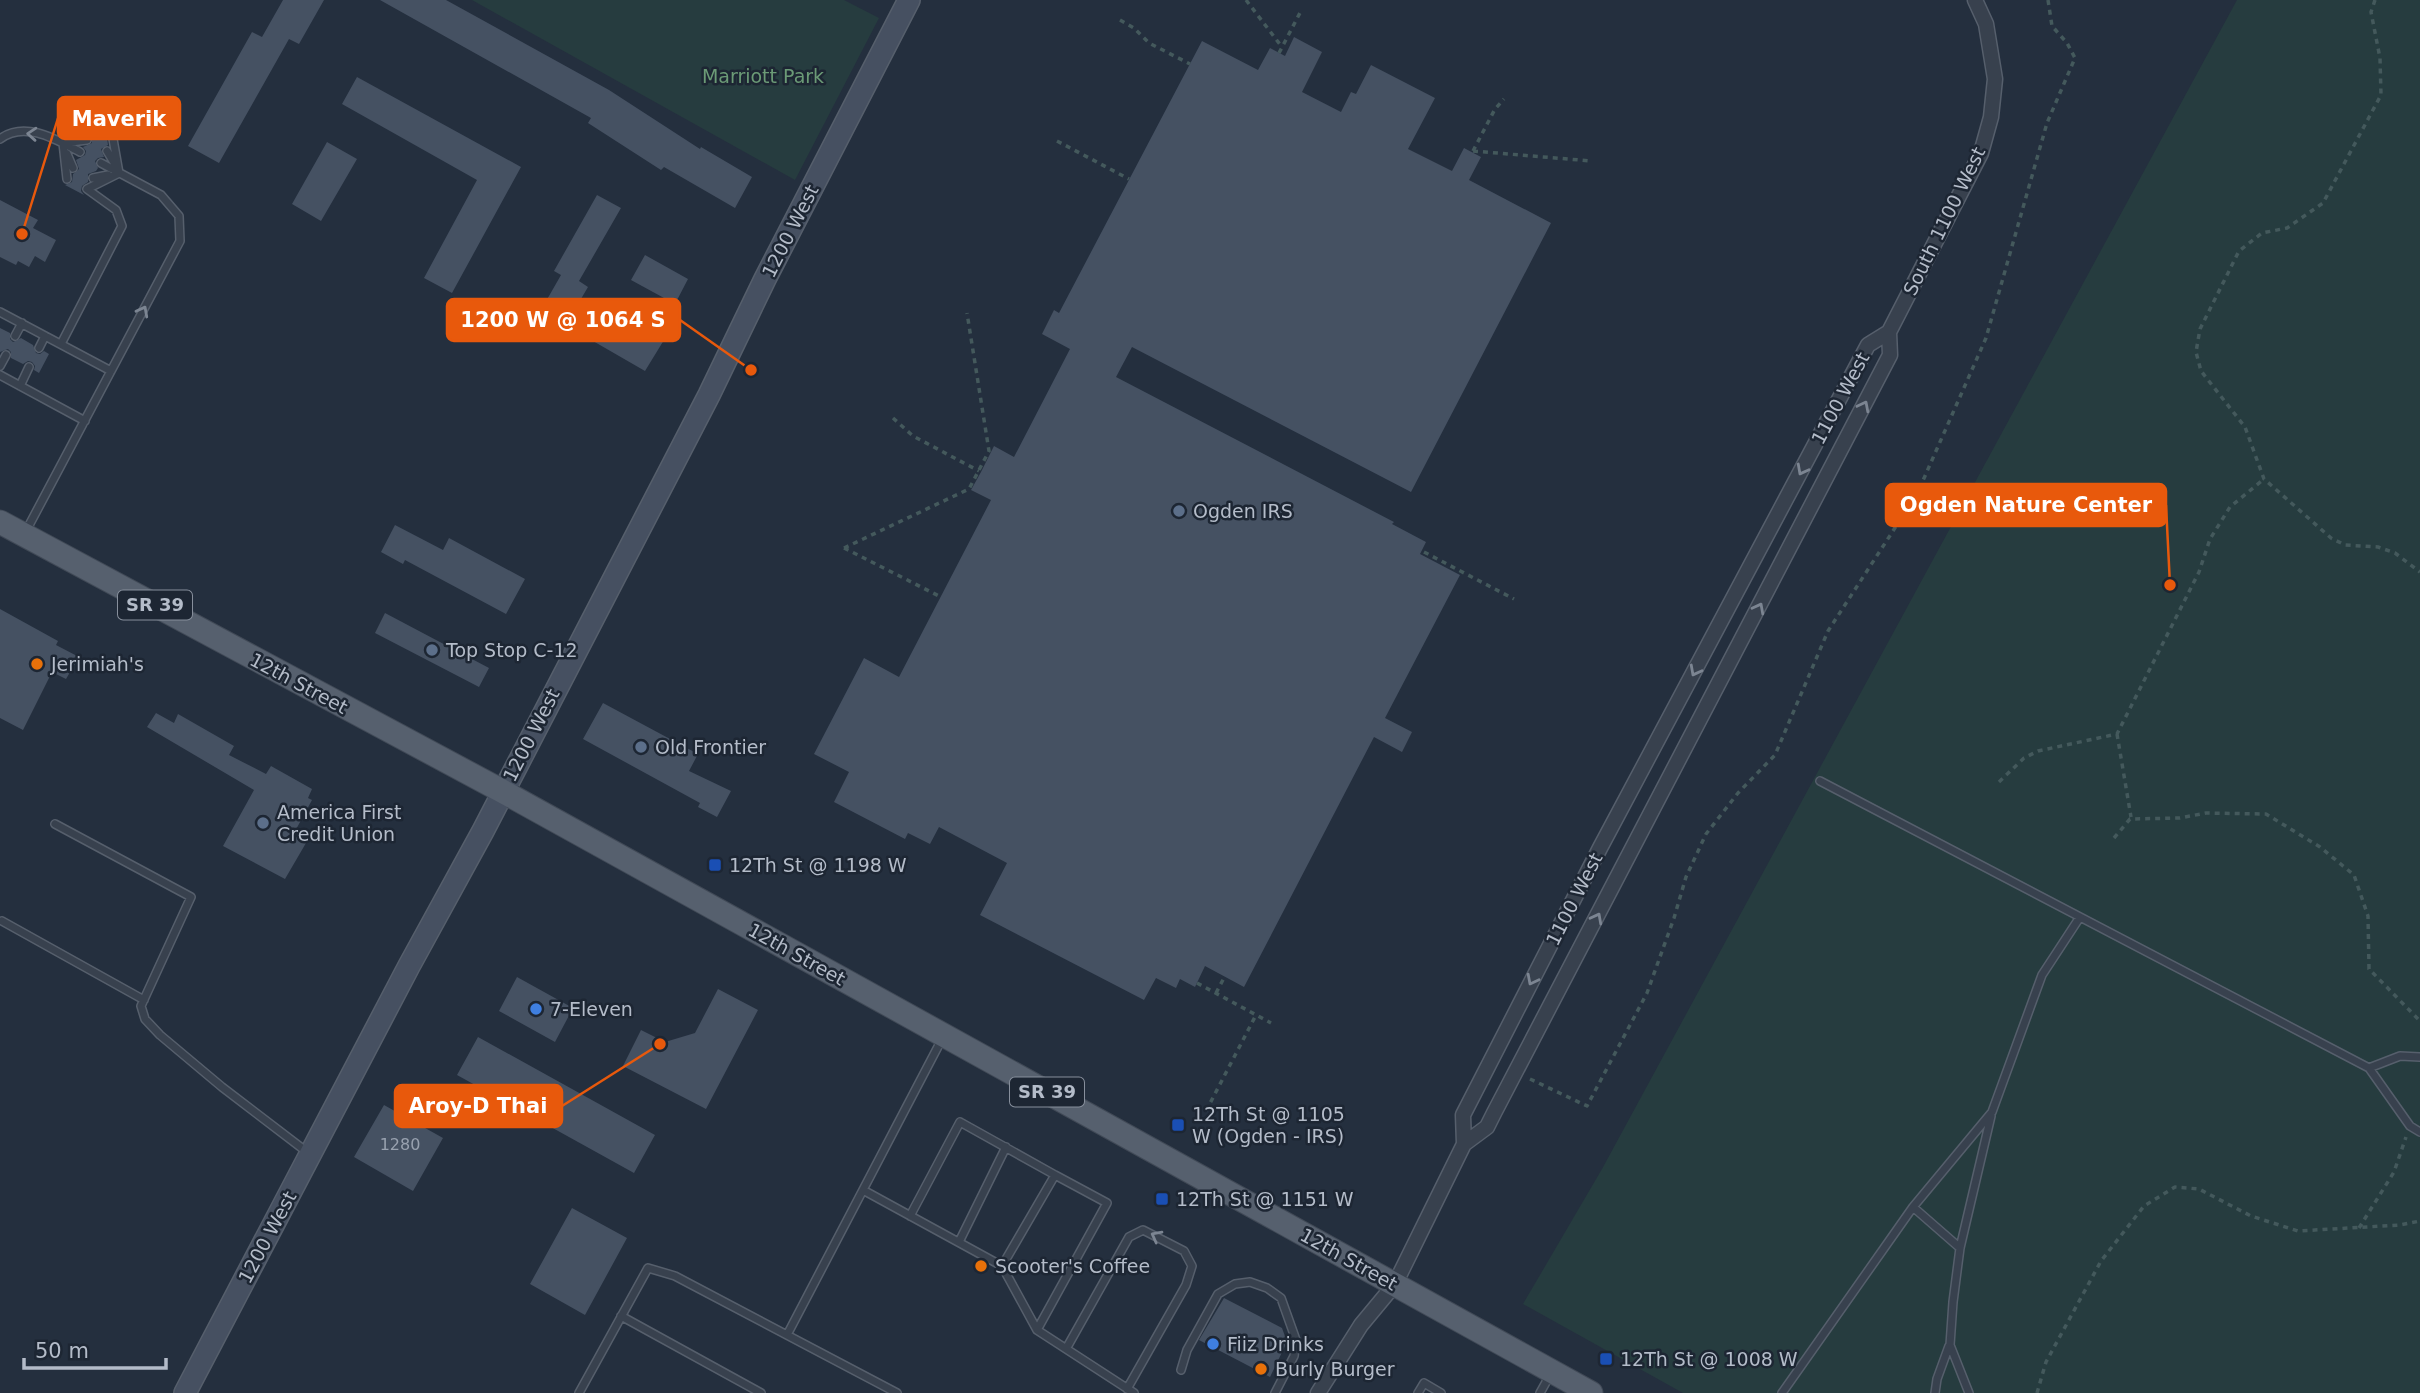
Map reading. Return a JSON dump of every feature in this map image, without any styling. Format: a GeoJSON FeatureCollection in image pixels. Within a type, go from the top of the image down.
{"type":"FeatureCollection","features":[{"type":"Feature","properties":{"kind":"main road","name":"12th Street"},"geometry":{"type":"LineString","coordinates":[[0,522],[502,791],[1591,1393]]}},
{"type":"Feature","properties":{"kind":"street","name":"1200 West"},"geometry":{"type":"LineString","coordinates":[[186,1393],[704,405],[765,279],[909,0]]}},
{"type":"Feature","properties":{"kind":"street","name":"South 1100 West"},"geometry":{"type":"LineString","coordinates":[[1889,332],[1980,153],[1991,117],[1995,79],[1986,24],[1975,0]]}},
{"type":"Feature","properties":{"kind":"street","name":"1100 West"},"geometry":{"type":"LineString","coordinates":[[1318,1393],[1362,1325],[1395,1284],[1464,1144],[1487,1127],[1890,355],[1889,332],[1868,345],[1488,1066],[1463,1115],[1464,1144]]}},
{"type":"Feature","properties":{"kind":"street"},"geometry":{"type":"LineString","coordinates":[[1488,1066],[1513,1076]]}},
{"type":"Feature","properties":{"kind":"lane"},"geometry":{"type":"LineString","coordinates":[[63,143],[92,129]]}},
{"type":"Feature","properties":{"kind":"lane"},"geometry":{"type":"LineString","coordinates":[[0,139],[25,132],[48,135],[80,152]]}},
{"type":"Feature","properties":{"kind":"lane"},"geometry":{"type":"LineString","coordinates":[[113,139],[120,173]]}},
{"type":"Feature","properties":{"kind":"lane"},"geometry":{"type":"LineString","coordinates":[[63,143],[87,140]]}},
{"type":"Feature","properties":{"kind":"lane"},"geometry":{"type":"LineString","coordinates":[[63,143],[73,168]]}},
{"type":"Feature","properties":{"kind":"lane"},"geometry":{"type":"LineString","coordinates":[[63,143],[67,179]]}},
{"type":"Feature","properties":{"kind":"lane"},"geometry":{"type":"LineString","coordinates":[[107,151],[120,173]]}},
{"type":"Feature","properties":{"kind":"lane"},"geometry":{"type":"LineString","coordinates":[[24,535],[180,241],[178,216],[161,195],[101,163]]}},
{"type":"Feature","properties":{"kind":"lane"},"geometry":{"type":"LineString","coordinates":[[93,178],[120,173]]}},
{"type":"Feature","properties":{"kind":"lane"},"geometry":{"type":"LineString","coordinates":[[61,344],[122,226],[116,210],[87,189],[120,173]]}},
{"type":"Feature","properties":{"kind":"lane"},"geometry":{"type":"LineString","coordinates":[[0,312],[111,371]]}},
{"type":"Feature","properties":{"kind":"lane"},"geometry":{"type":"LineString","coordinates":[[15,336],[22,323]]}},
{"type":"Feature","properties":{"kind":"lane"},"geometry":{"type":"LineString","coordinates":[[39,348],[45,336]]}},
{"type":"Feature","properties":{"kind":"lane"},"geometry":{"type":"LineString","coordinates":[[0,366],[6,355]]}},
{"type":"Feature","properties":{"kind":"lane"},"geometry":{"type":"LineString","coordinates":[[20,386],[29,367]]}},
{"type":"Feature","properties":{"kind":"lane"},"geometry":{"type":"LineString","coordinates":[[0,375],[85,421]]}},
{"type":"Feature","properties":{"kind":"lane"},"geometry":{"type":"LineString","coordinates":[[1820,781],[2369,1069],[2410,1126],[2420,1132]]}},
{"type":"Feature","properties":{"kind":"lane"},"geometry":{"type":"LineString","coordinates":[[55,824],[191,897],[141,1006],[145,1019],[222,1087],[310,1155]]}},
{"type":"Feature","properties":{"kind":"lane"},"geometry":{"type":"LineString","coordinates":[[1935,1393],[1950,1345],[1960,1248],[1992,1112],[2042,975],[2080,917]]}},
{"type":"Feature","properties":{"kind":"lane"},"geometry":{"type":"LineString","coordinates":[[2,921],[144,1000]]}},
{"type":"Feature","properties":{"kind":"lane"},"geometry":{"type":"LineString","coordinates":[[787,1335],[944,1035]]}},
{"type":"Feature","properties":{"kind":"lane"},"geometry":{"type":"LineString","coordinates":[[2369,1069],[2400,1056],[2420,1057]]}},
{"type":"Feature","properties":{"kind":"lane"},"geometry":{"type":"LineString","coordinates":[[1782,1393],[1913,1207],[1992,1112]]}},
{"type":"Feature","properties":{"kind":"lane"},"geometry":{"type":"LineString","coordinates":[[910,1216],[960,1122],[1107,1203],[1037,1330]]}},
{"type":"Feature","properties":{"kind":"lane"},"geometry":{"type":"LineString","coordinates":[[959,1242],[1006,1147]]}},
{"type":"Feature","properties":{"kind":"lane"},"geometry":{"type":"LineString","coordinates":[[1002,1266],[1055,1175]]}},
{"type":"Feature","properties":{"kind":"lane"},"geometry":{"type":"LineString","coordinates":[[863,1190],[1002,1266],[1037,1330],[1130,1391],[1186,1285],[1192,1266],[1184,1251],[1143,1230],[1129,1237],[1066,1349]]}},
{"type":"Feature","properties":{"kind":"lane"},"geometry":{"type":"LineString","coordinates":[[1913,1207],[1960,1248]]}},
{"type":"Feature","properties":{"kind":"lane"},"geometry":{"type":"LineString","coordinates":[[579,1393],[648,1268],[675,1276],[897,1393]]}},
{"type":"Feature","properties":{"kind":"lane"},"geometry":{"type":"LineString","coordinates":[[1181,1370],[1187,1349],[1218,1294],[1235,1284],[1250,1282],[1267,1288],[1281,1298],[1296,1340],[1294,1356],[1275,1393]]}},
{"type":"Feature","properties":{"kind":"lane"},"geometry":{"type":"LineString","coordinates":[[621,1317],[761,1393]]}},
{"type":"Feature","properties":{"kind":"lane"},"geometry":{"type":"LineString","coordinates":[[1950,1345],[1969,1393]]}},
{"type":"Feature","properties":{"kind":"lane"},"geometry":{"type":"LineString","coordinates":[[1540,1393],[1552,1371]]}},
{"type":"Feature","properties":{"kind":"lane"},"geometry":{"type":"LineString","coordinates":[[1418,1393],[1424,1383],[1441,1393]]}},
{"type":"Feature","properties":{"kind":"path"},"geometry":{"type":"LineString","coordinates":[[1246,0],[1282,47]]}},
{"type":"Feature","properties":{"kind":"path"},"geometry":{"type":"LineString","coordinates":[[1513,1076],[1587,1106],[1647,993],[1686,877],[1706,834],[1738,793],[1775,755],[1828,631],[1917,494],[1986,338],[2048,123],[2075,58],[2067,43],[2052,26],[2048,0]]}},
{"type":"Feature","properties":{"kind":"path"},"geometry":{"type":"LineString","coordinates":[[2375,0],[2371,12],[2380,58],[2381,95],[2323,203],[2287,228],[2262,233],[2239,251],[2200,329],[2196,352],[2201,371],[2245,427],[2264,479],[2331,538],[2345,545],[2378,547],[2395,553],[2420,572]]}},
{"type":"Feature","properties":{"kind":"path"},"geometry":{"type":"LineString","coordinates":[[1279,53],[1302,9]]}},
{"type":"Feature","properties":{"kind":"path"},"geometry":{"type":"LineString","coordinates":[[1120,20],[1134,28],[1149,43],[1190,64]]}},
{"type":"Feature","properties":{"kind":"path"},"geometry":{"type":"LineString","coordinates":[[1504,99],[1495,109],[1473,152],[1591,160]]}},
{"type":"Feature","properties":{"kind":"path"},"geometry":{"type":"LineString","coordinates":[[1057,141],[1129,179]]}},
{"type":"Feature","properties":{"kind":"path"},"geometry":{"type":"LineString","coordinates":[[941,597],[845,548],[969,489],[979,471],[989,451],[967,313]]}},
{"type":"Feature","properties":{"kind":"path"},"geometry":{"type":"LineString","coordinates":[[893,418],[912,436],[979,471]]}},
{"type":"Feature","properties":{"kind":"path"},"geometry":{"type":"LineString","coordinates":[[2131,817],[2117,734],[2199,572],[2210,539],[2230,507],[2264,479]]}},
{"type":"Feature","properties":{"kind":"path"},"geometry":{"type":"LineString","coordinates":[[1424,552],[1514,599]]}},
{"type":"Feature","properties":{"kind":"path"},"geometry":{"type":"LineString","coordinates":[[1999,782],[2024,758],[2038,751],[2117,734]]}},
{"type":"Feature","properties":{"kind":"path"},"geometry":{"type":"LineString","coordinates":[[2114,838],[2130,819],[2180,818],[2206,813],[2266,814],[2320,847],[2354,875],[2368,916],[2369,969],[2420,1020]]}},
{"type":"Feature","properties":{"kind":"path"},"geometry":{"type":"LineString","coordinates":[[1216,993],[1225,976]]}},
{"type":"Feature","properties":{"kind":"path"},"geometry":{"type":"LineString","coordinates":[[1197,983],[1271,1023]]}},
{"type":"Feature","properties":{"kind":"path"},"geometry":{"type":"LineString","coordinates":[[1206,1111],[1256,1015]]}},
{"type":"Feature","properties":{"kind":"path"},"geometry":{"type":"LineString","coordinates":[[2359,1228],[2394,1172],[2410,1126]]}},
{"type":"Feature","properties":{"kind":"path"},"geometry":{"type":"LineString","coordinates":[[2036,1393],[2046,1363],[2101,1261],[2144,1206],[2175,1187],[2199,1189],[2251,1216],[2298,1231],[2420,1221]]}},
{"type":"Feature","properties":{"kind":"green space","name":"Marriott Park"},"geometry":{"type":"Polygon","coordinates":[[[472,0],[844,0],[879,18],[795,180],[472,0]]]}},
{"type":"Feature","properties":{"kind":"green space"},"geometry":{"type":"Polygon","coordinates":[[[2237,0],[2420,0],[2420,1393],[1683,1393],[1523,1304],[1602,1169],[2237,0]]]}},
{"type":"Feature","properties":{"kind":"building"},"geometry":{"type":"Polygon","coordinates":[[[283,0],[324,0],[299,44],[289,39],[219,163],[188,146],[252,32],[262,37],[283,0]]]}},
{"type":"Feature","properties":{"kind":"building"},"geometry":{"type":"Polygon","coordinates":[[[380,0],[446,0],[609,90],[700,149],[701,147],[752,177],[735,208],[664,167],[661,170],[588,123],[591,118],[380,0]]]}},
{"type":"Feature","properties":{"kind":"building","name":"Ogden IRS"},"geometry":{"type":"Polygon","coordinates":[[[1294,37],[1322,52],[1302,92],[1341,112],[1351,92],[1356,94],[1371,65],[1435,98],[1408,149],[1452,171],[1464,148],[1481,157],[1469,180],[1551,223],[1411,492],[1132,347],[1116,377],[1394,522],[1392,524],[1426,542],[1420,554],[1460,575],[1385,718],[1412,732],[1402,752],[1374,737],[1244,987],[1205,966],[1195,987],[1180,979],[1176,988],[1156,978],[1144,1000],[980,915],[1007,863],[939,827],[930,844],[908,833],[905,839],[834,802],[849,772],[814,754],[864,658],[899,677],[991,500],[971,490],[994,446],[1014,457],[1070,349],[1042,334],[1054,310],[1059,313],[1202,41],[1258,70],[1270,48],[1285,56],[1294,37]]]}},
{"type":"Feature","properties":{"kind":"building"},"geometry":{"type":"Polygon","coordinates":[[[357,77],[521,167],[452,293],[424,278],[477,180],[342,104],[357,77]]]}},
{"type":"Feature","properties":{"kind":"building"},"geometry":{"type":"Polygon","coordinates":[[[98,127],[111,133],[107,138],[108,145],[101,149],[104,157],[95,161],[98,168],[88,174],[88,182],[82,186],[84,195],[65,185],[72,182],[73,174],[79,169],[76,160],[85,155],[83,147],[92,143],[92,136],[97,133],[98,127]]]}},
{"type":"Feature","properties":{"kind":"building"},"geometry":{"type":"Polygon","coordinates":[[[327,142],[357,159],[321,221],[292,204],[327,142]]]}},
{"type":"Feature","properties":{"kind":"building"},"geometry":{"type":"Polygon","coordinates":[[[597,195],[621,208],[579,281],[588,287],[558,338],[533,324],[561,275],[554,271],[597,195]]]}},
{"type":"Feature","properties":{"kind":"building"},"geometry":{"type":"Polygon","coordinates":[[[0,200],[38,220],[33,228],[56,240],[45,262],[35,256],[29,267],[18,261],[16,265],[0,257],[0,200]]]}},
{"type":"Feature","properties":{"kind":"building"},"geometry":{"type":"Polygon","coordinates":[[[645,255],[688,279],[675,304],[631,280],[645,255]]]}},
{"type":"Feature","properties":{"kind":"building"},"geometry":{"type":"Polygon","coordinates":[[[612,309],[664,340],[645,371],[593,341],[612,309]]]}},
{"type":"Feature","properties":{"kind":"building"},"geometry":{"type":"Polygon","coordinates":[[[0,328],[10,333],[13,342],[21,338],[33,345],[36,353],[44,351],[49,354],[39,373],[34,370],[32,362],[23,364],[11,358],[8,349],[0,352],[0,328]]]}},
{"type":"Feature","properties":{"kind":"building"},"geometry":{"type":"Polygon","coordinates":[[[395,525],[443,550],[449,538],[525,579],[506,614],[405,560],[403,564],[381,552],[395,525]]]}},
{"type":"Feature","properties":{"kind":"building","name":"Jerimiah's"},"geometry":{"type":"Polygon","coordinates":[[[0,609],[58,641],[56,645],[79,657],[66,679],[52,672],[23,730],[0,718],[0,609]]]}},
{"type":"Feature","properties":{"kind":"building","name":"Top Stop C-12"},"geometry":{"type":"Polygon","coordinates":[[[385,613],[489,668],[479,687],[375,633],[385,613]]]}},
{"type":"Feature","properties":{"kind":"building","name":"Old Frontier"},"geometry":{"type":"Polygon","coordinates":[[[603,703],[698,754],[689,771],[731,791],[717,817],[698,807],[700,803],[583,739],[603,703]]]}},
{"type":"Feature","properties":{"kind":"building","name":"America First Credit Union"},"geometry":{"type":"Polygon","coordinates":[[[156,713],[174,723],[178,714],[234,746],[229,755],[266,774],[271,766],[312,789],[308,798],[312,800],[293,835],[306,843],[285,879],[223,846],[254,790],[147,727],[156,713]]]}},
{"type":"Feature","properties":{"kind":"building","name":"7-Eleven"},"geometry":{"type":"Polygon","coordinates":[[[517,977],[573,1008],[555,1042],[499,1011],[517,977]]]}},
{"type":"Feature","properties":{"kind":"building"},"geometry":{"type":"Polygon","coordinates":[[[718,989],[758,1010],[706,1109],[623,1066],[641,1030],[665,1042],[695,1033],[718,989]]]}},
{"type":"Feature","properties":{"kind":"building"},"geometry":{"type":"Polygon","coordinates":[[[478,1037],[655,1135],[634,1173],[457,1075],[478,1037]]]}},
{"type":"Feature","properties":{"kind":"building"},"geometry":{"type":"Polygon","coordinates":[[[384,1105],[443,1138],[413,1191],[354,1157],[384,1105]]]}},
{"type":"Feature","properties":{"kind":"building"},"geometry":{"type":"Polygon","coordinates":[[[572,1208],[627,1238],[585,1315],[530,1284],[572,1208]]]}},
{"type":"Feature","properties":{"kind":"building"},"geometry":{"type":"Polygon","coordinates":[[[1224,1298],[1282,1328],[1287,1342],[1270,1377],[1199,1340],[1224,1298]]]}},
{"type":"Feature","properties":{"kind":"place","name":"Maverik"},"geometry":{"type":"Point","coordinates":[22,234]}},
{"type":"Feature","properties":{"kind":"place","name":"1200 W @ 1064 S"},"geometry":{"type":"Point","coordinates":[751,370]}},
{"type":"Feature","properties":{"kind":"place","name":"Ogden IRS"},"geometry":{"type":"Point","coordinates":[1179,511]}},
{"type":"Feature","properties":{"kind":"place","name":"Ogden Nature Center"},"geometry":{"type":"Point","coordinates":[2170,585]}},
{"type":"Feature","properties":{"kind":"place","name":"Top Stop C-12"},"geometry":{"type":"Point","coordinates":[432,650]}},
{"type":"Feature","properties":{"kind":"place","name":"Jerimiah's"},"geometry":{"type":"Point","coordinates":[37,664]}},
{"type":"Feature","properties":{"kind":"place","name":"Old Frontier"},"geometry":{"type":"Point","coordinates":[641,747]}},
{"type":"Feature","properties":{"kind":"place","name":"America First Credit Union"},"geometry":{"type":"Point","coordinates":[263,823]}},
{"type":"Feature","properties":{"kind":"place","name":"12Th St @ 1198 W"},"geometry":{"type":"Point","coordinates":[715,865]}},
{"type":"Feature","properties":{"kind":"place","name":"7-Eleven"},"geometry":{"type":"Point","coordinates":[536,1009]}},
{"type":"Feature","properties":{"kind":"place","name":"Aroy-D Thai"},"geometry":{"type":"Point","coordinates":[660,1044]}},
{"type":"Feature","properties":{"kind":"place","name":"12Th St @ 1105 W (Ogden - IRS)"},"geometry":{"type":"Point","coordinates":[1178,1125]}},
{"type":"Feature","properties":{"kind":"place","name":"12Th St @ 1151 W"},"geometry":{"type":"Point","coordinates":[1162,1199]}},
{"type":"Feature","properties":{"kind":"place","name":"Scooter's Coffee"},"geometry":{"type":"Point","coordinates":[981,1266]}},
{"type":"Feature","properties":{"kind":"place","name":"Fiiz Drinks"},"geometry":{"type":"Point","coordinates":[1213,1344]}},
{"type":"Feature","properties":{"kind":"place","name":"12Th St @ 1008 W"},"geometry":{"type":"Point","coordinates":[1606,1359]}},
{"type":"Feature","properties":{"kind":"place","name":"Burly Burger"},"geometry":{"type":"Point","coordinates":[1261,1369]}}]}
